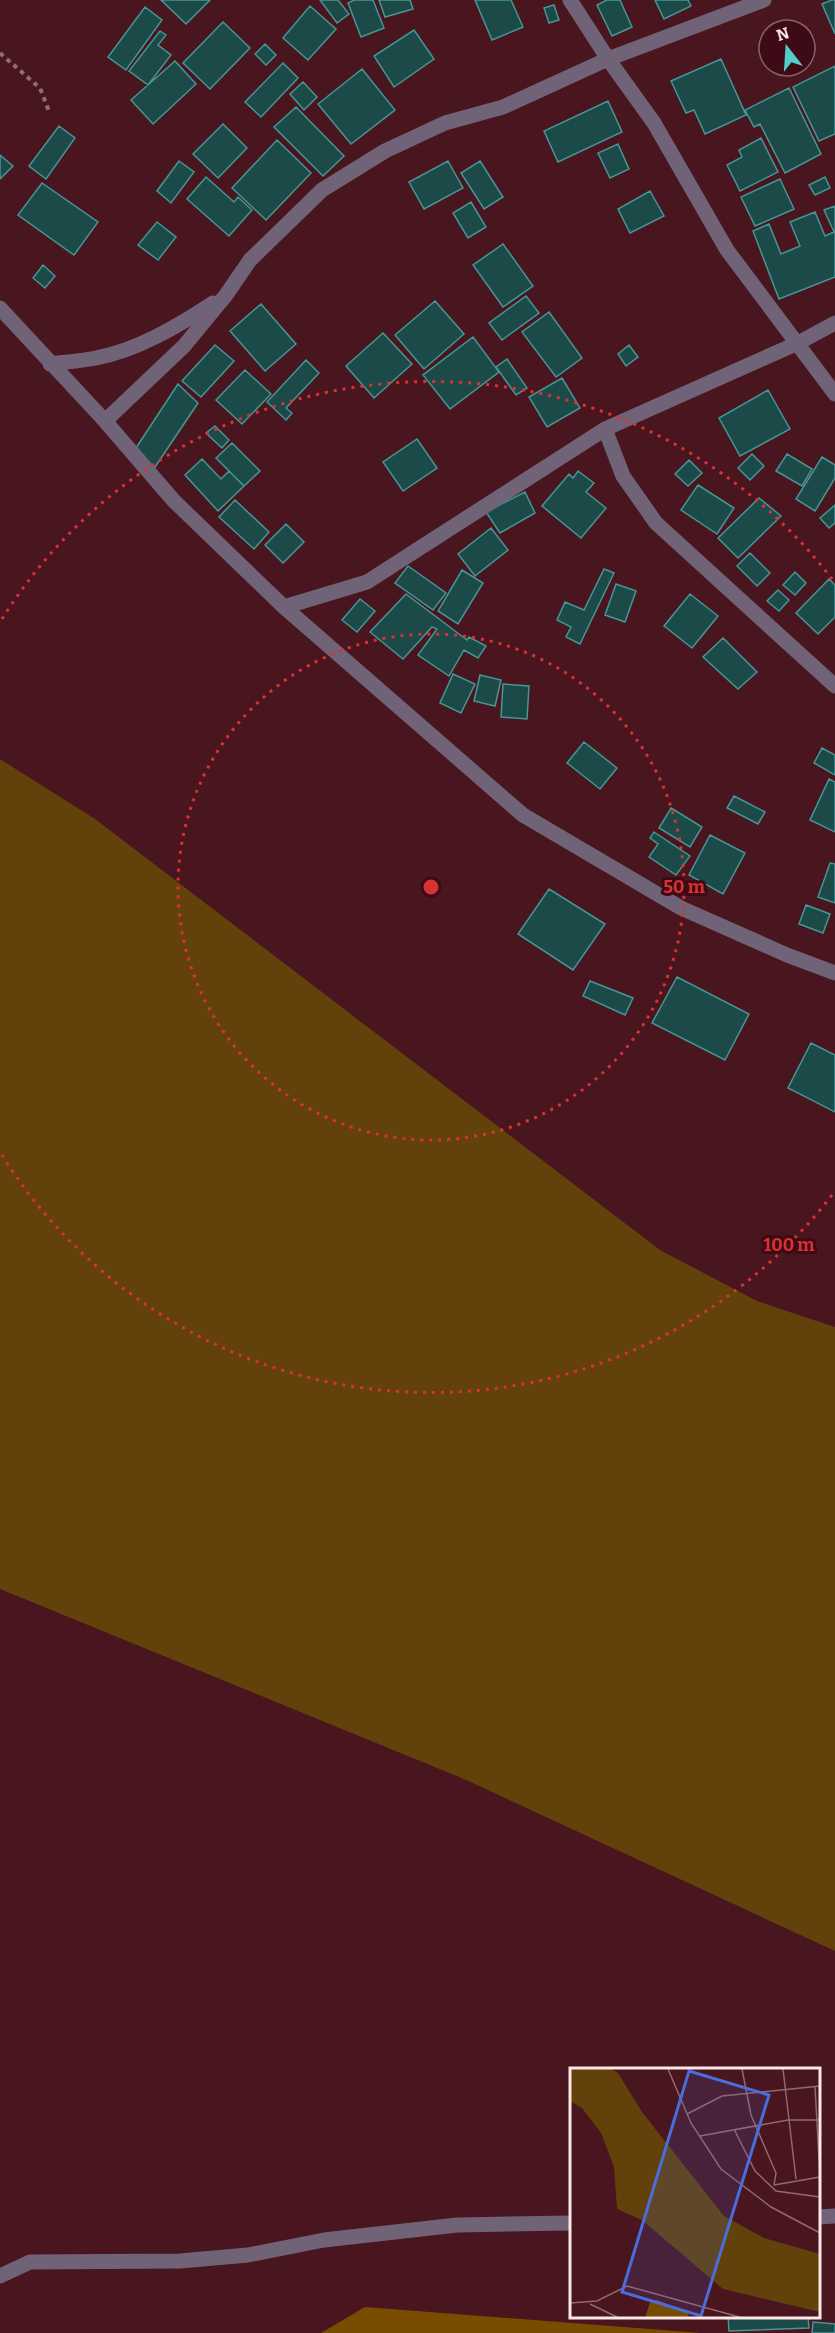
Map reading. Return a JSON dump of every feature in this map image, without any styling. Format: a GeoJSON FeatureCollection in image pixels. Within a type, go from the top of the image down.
{"type":"FeatureCollection","features":[{"type":"Feature","properties":{"kind":"street"},"geometry":{"type":"LineString","coordinates":[[570,0],[608,59],[654,123],[727,250],[835,394]]}},
{"type":"Feature","properties":{"kind":"street"},"geometry":{"type":"LineString","coordinates":[[105,421],[184,346],[226,295],[250,260],[322,190],[385,151],[445,123],[503,107],[608,59],[765,0]]}},
{"type":"Feature","properties":{"kind":"street"},"geometry":{"type":"LineString","coordinates":[[50,364],[97,358],[125,350],[170,329],[226,295]]}},
{"type":"Feature","properties":{"kind":"street"},"geometry":{"type":"LineString","coordinates":[[0,308],[105,421],[174,501],[284,608],[523,815],[681,908],[787,955],[835,973]]}},
{"type":"Feature","properties":{"kind":"street"},"geometry":{"type":"LineString","coordinates":[[284,608],[367,582],[605,429],[798,343],[835,323]]}},
{"type":"Feature","properties":{"kind":"street"},"geometry":{"type":"LineString","coordinates":[[605,429],[623,476],[656,523],[835,686]]}},
{"type":"Feature","properties":{"kind":"street"},"geometry":{"type":"LineString","coordinates":[[820,2217],[835,2216]]}},
{"type":"Feature","properties":{"kind":"street"},"geometry":{"type":"LineString","coordinates":[[0,2276],[30,2262],[180,2261],[248,2255],[324,2240],[457,2225],[570,2223]]}},
{"type":"Feature","properties":{"kind":"path"},"geometry":{"type":"LineString","coordinates":[[0,53],[40,88],[50,114]]}},
{"type":"Feature","properties":{"kind":"shaded area"},"geometry":{"type":"Polygon","coordinates":[[[0,759],[95,819],[660,1250],[757,1301],[835,1327],[835,1951],[464,1779],[0,1589],[0,759]]]}},
{"type":"Feature","properties":{"kind":"shaded area"},"geometry":{"type":"Polygon","coordinates":[[[365,2307],[701,2333],[321,2333],[365,2307]]]}},
{"type":"Feature","properties":{"kind":"building"},"geometry":{"type":"Polygon","coordinates":[[[161,0],[210,0],[186,24],[161,0]]]}},
{"type":"Feature","properties":{"kind":"building"},"geometry":{"type":"Polygon","coordinates":[[[320,0],[338,0],[349,14],[337,23],[320,0]]]}},
{"type":"Feature","properties":{"kind":"building"},"geometry":{"type":"Polygon","coordinates":[[[354,0],[373,0],[384,28],[361,37],[348,3],[354,0]]]}},
{"type":"Feature","properties":{"kind":"building"},"geometry":{"type":"Polygon","coordinates":[[[379,0],[410,0],[413,9],[385,17],[379,0]]]}},
{"type":"Feature","properties":{"kind":"building"},"geometry":{"type":"Polygon","coordinates":[[[475,0],[511,0],[523,27],[492,40],[475,0]]]}},
{"type":"Feature","properties":{"kind":"building"},"geometry":{"type":"Polygon","coordinates":[[[607,0],[620,0],[632,27],[612,36],[597,5],[607,0]]]}},
{"type":"Feature","properties":{"kind":"building"},"geometry":{"type":"Polygon","coordinates":[[[655,0],[688,0],[691,6],[664,19],[655,0]]]}},
{"type":"Feature","properties":{"kind":"building"},"geometry":{"type":"Polygon","coordinates":[[[835,0],[835,34],[822,4],[835,0]]]}},
{"type":"Feature","properties":{"kind":"building"},"geometry":{"type":"Polygon","coordinates":[[[554,5],[559,20],[549,23],[544,8],[554,5]]]}},
{"type":"Feature","properties":{"kind":"building"},"geometry":{"type":"Polygon","coordinates":[[[310,6],[336,29],[308,60],[283,38],[310,6]]]}},
{"type":"Feature","properties":{"kind":"building"},"geometry":{"type":"Polygon","coordinates":[[[145,7],[162,20],[126,70],[108,57],[145,7]]]}},
{"type":"Feature","properties":{"kind":"building"},"geometry":{"type":"Polygon","coordinates":[[[223,22],[250,48],[210,89],[183,63],[223,22]]]}},
{"type":"Feature","properties":{"kind":"building"},"geometry":{"type":"Polygon","coordinates":[[[414,30],[434,59],[394,87],[374,56],[414,30]]]}},
{"type":"Feature","properties":{"kind":"building"},"geometry":{"type":"Polygon","coordinates":[[[160,31],[166,35],[158,45],[171,55],[148,85],[129,71],[160,31]]]}},
{"type":"Feature","properties":{"kind":"building"},"geometry":{"type":"Polygon","coordinates":[[[265,44],[276,55],[266,65],[255,54],[265,44]]]}},
{"type":"Feature","properties":{"kind":"building"},"geometry":{"type":"Polygon","coordinates":[[[721,59],[746,115],[705,134],[694,110],[686,113],[671,81],[721,59]]]}},
{"type":"Feature","properties":{"kind":"building"},"geometry":{"type":"Polygon","coordinates":[[[175,61],[196,84],[153,124],[131,100],[175,61]]]}},
{"type":"Feature","properties":{"kind":"building"},"geometry":{"type":"Polygon","coordinates":[[[283,63],[298,78],[261,117],[245,102],[283,63]]]}},
{"type":"Feature","properties":{"kind":"building"},"geometry":{"type":"Polygon","coordinates":[[[835,66],[835,134],[819,141],[793,87],[811,78],[817,78],[817,75],[835,66]]]}},
{"type":"Feature","properties":{"kind":"building"},"geometry":{"type":"Polygon","coordinates":[[[362,69],[395,110],[351,144],[318,104],[362,69]]]}},
{"type":"Feature","properties":{"kind":"building"},"geometry":{"type":"Polygon","coordinates":[[[303,82],[317,97],[304,110],[290,94],[303,82]]]}},
{"type":"Feature","properties":{"kind":"building"},"geometry":{"type":"Polygon","coordinates":[[[789,88],[821,154],[785,173],[760,124],[754,127],[745,110],[789,88]]]}},
{"type":"Feature","properties":{"kind":"building"},"geometry":{"type":"Polygon","coordinates":[[[608,101],[622,132],[558,162],[544,131],[608,101]]]}},
{"type":"Feature","properties":{"kind":"building"},"geometry":{"type":"Polygon","coordinates":[[[296,107],[344,156],[323,176],[274,127],[296,107]]]}},
{"type":"Feature","properties":{"kind":"building"},"geometry":{"type":"Polygon","coordinates":[[[223,124],[247,148],[218,178],[193,154],[223,124]]]}},
{"type":"Feature","properties":{"kind":"building"},"geometry":{"type":"Polygon","coordinates":[[[59,126],[75,138],[46,179],[29,166],[59,126]]]}},
{"type":"Feature","properties":{"kind":"building"},"geometry":{"type":"Polygon","coordinates":[[[761,138],[778,172],[740,191],[727,165],[742,157],[739,150],[761,138]]]}},
{"type":"Feature","properties":{"kind":"building"},"geometry":{"type":"Polygon","coordinates":[[[277,140],[311,173],[266,220],[232,188],[277,140]]]}},
{"type":"Feature","properties":{"kind":"building"},"geometry":{"type":"Polygon","coordinates":[[[618,144],[629,169],[610,178],[598,153],[618,144]]]}},
{"type":"Feature","properties":{"kind":"building"},"geometry":{"type":"Polygon","coordinates":[[[0,155],[13,166],[0,179],[0,155]]]}},
{"type":"Feature","properties":{"kind":"building"},"geometry":{"type":"Polygon","coordinates":[[[179,161],[194,172],[171,203],[157,191],[179,161]]]}},
{"type":"Feature","properties":{"kind":"building"},"geometry":{"type":"Polygon","coordinates":[[[448,161],[463,188],[424,209],[409,182],[448,161]]]}},
{"type":"Feature","properties":{"kind":"building"},"geometry":{"type":"Polygon","coordinates":[[[480,161],[503,197],[484,209],[461,173],[480,161]]]}},
{"type":"Feature","properties":{"kind":"building"},"geometry":{"type":"Polygon","coordinates":[[[206,177],[234,202],[238,197],[252,210],[229,236],[187,199],[206,177]]]}},
{"type":"Feature","properties":{"kind":"building"},"geometry":{"type":"Polygon","coordinates":[[[825,177],[830,188],[815,195],[809,185],[825,177]]]}},
{"type":"Feature","properties":{"kind":"building"},"geometry":{"type":"Polygon","coordinates":[[[780,179],[794,209],[755,226],[741,197],[780,179]]]}},
{"type":"Feature","properties":{"kind":"building"},"geometry":{"type":"Polygon","coordinates":[[[42,183],[98,222],[74,255],[18,215],[42,183]]]}},
{"type":"Feature","properties":{"kind":"building"},"geometry":{"type":"Polygon","coordinates":[[[650,191],[664,216],[630,233],[618,209],[650,191]]]}},
{"type":"Feature","properties":{"kind":"building"},"geometry":{"type":"Polygon","coordinates":[[[471,202],[486,227],[468,238],[453,213],[471,202]]]}},
{"type":"Feature","properties":{"kind":"building"},"geometry":{"type":"Polygon","coordinates":[[[835,206],[835,277],[779,299],[753,231],[769,224],[781,254],[800,246],[790,222],[815,212],[825,236],[834,232],[824,210],[835,206]]]}},
{"type":"Feature","properties":{"kind":"building"},"geometry":{"type":"Polygon","coordinates":[[[157,222],[176,237],[158,260],[138,245],[157,222]]]}},
{"type":"Feature","properties":{"kind":"building"},"geometry":{"type":"Polygon","coordinates":[[[503,244],[533,286],[503,307],[473,265],[503,244]]]}},
{"type":"Feature","properties":{"kind":"building"},"geometry":{"type":"Polygon","coordinates":[[[43,265],[55,276],[45,288],[33,278],[43,265]]]}},
{"type":"Feature","properties":{"kind":"building"},"geometry":{"type":"Polygon","coordinates":[[[526,296],[539,313],[502,340],[489,323],[526,296]]]}},
{"type":"Feature","properties":{"kind":"building"},"geometry":{"type":"Polygon","coordinates":[[[435,301],[464,334],[424,369],[395,335],[435,301]]]}},
{"type":"Feature","properties":{"kind":"building"},"geometry":{"type":"Polygon","coordinates":[[[261,304],[296,344],[265,371],[230,331],[261,304]]]}},
{"type":"Feature","properties":{"kind":"building"},"geometry":{"type":"Polygon","coordinates":[[[549,312],[582,358],[556,377],[522,332],[549,312]]]}},
{"type":"Feature","properties":{"kind":"building"},"geometry":{"type":"Polygon","coordinates":[[[383,333],[412,364],[374,398],[346,366],[383,333]]]}},
{"type":"Feature","properties":{"kind":"building"},"geometry":{"type":"Polygon","coordinates":[[[473,337],[499,372],[450,409],[423,375],[473,337]]]}},
{"type":"Feature","properties":{"kind":"building"},"geometry":{"type":"Polygon","coordinates":[[[215,345],[234,361],[201,397],[182,381],[215,345]]]}},
{"type":"Feature","properties":{"kind":"building"},"geometry":{"type":"Polygon","coordinates":[[[629,345],[638,357],[626,366],[618,354],[629,345]]]}},
{"type":"Feature","properties":{"kind":"building"},"geometry":{"type":"Polygon","coordinates":[[[507,359],[527,388],[516,395],[496,367],[507,359]]]}},
{"type":"Feature","properties":{"kind":"building"},"geometry":{"type":"Polygon","coordinates":[[[306,360],[319,373],[286,408],[292,413],[286,420],[267,402],[306,360]]]}},
{"type":"Feature","properties":{"kind":"building"},"geometry":{"type":"Polygon","coordinates":[[[245,370],[271,394],[242,424],[216,400],[245,370]]]}},
{"type":"Feature","properties":{"kind":"building"},"geometry":{"type":"Polygon","coordinates":[[[562,378],[580,408],[547,427],[529,397],[562,378]]]}},
{"type":"Feature","properties":{"kind":"building"},"geometry":{"type":"Polygon","coordinates":[[[178,384],[198,403],[153,470],[134,451],[178,384]]]}},
{"type":"Feature","properties":{"kind":"building"},"geometry":{"type":"Polygon","coordinates":[[[768,390],[790,429],[740,456],[719,418],[768,390]]]}},
{"type":"Feature","properties":{"kind":"building"},"geometry":{"type":"Polygon","coordinates":[[[215,426],[229,440],[222,448],[206,433],[215,426]]]}},
{"type":"Feature","properties":{"kind":"building"},"geometry":{"type":"Polygon","coordinates":[[[417,439],[437,468],[403,491],[383,462],[417,439]]]}},
{"type":"Feature","properties":{"kind":"building"},"geometry":{"type":"Polygon","coordinates":[[[232,443],[260,471],[244,486],[216,458],[232,443]]]}},
{"type":"Feature","properties":{"kind":"building"},"geometry":{"type":"Polygon","coordinates":[[[752,454],[764,466],[750,480],[738,468],[752,454]]]}},
{"type":"Feature","properties":{"kind":"building"},"geometry":{"type":"Polygon","coordinates":[[[787,454],[812,469],[802,486],[776,471],[787,454]]]}},
{"type":"Feature","properties":{"kind":"building"},"geometry":{"type":"Polygon","coordinates":[[[822,457],[835,465],[835,478],[815,511],[796,499],[822,457]]]}},
{"type":"Feature","properties":{"kind":"building"},"geometry":{"type":"Polygon","coordinates":[[[202,459],[221,479],[229,471],[244,486],[218,511],[185,475],[202,459]]]}},
{"type":"Feature","properties":{"kind":"building"},"geometry":{"type":"Polygon","coordinates":[[[689,460],[702,473],[688,486],[675,474],[689,460]]]}},
{"type":"Feature","properties":{"kind":"building"},"geometry":{"type":"Polygon","coordinates":[[[578,471],[594,483],[586,492],[606,508],[581,538],[542,506],[569,474],[573,478],[578,471]]]}},
{"type":"Feature","properties":{"kind":"building"},"geometry":{"type":"Polygon","coordinates":[[[698,485],[734,508],[717,534],[681,510],[698,485]]]}},
{"type":"Feature","properties":{"kind":"building"},"geometry":{"type":"Polygon","coordinates":[[[525,492],[535,513],[500,533],[486,512],[525,492]]]}},
{"type":"Feature","properties":{"kind":"building"},"geometry":{"type":"Polygon","coordinates":[[[759,498],[781,516],[738,558],[718,538],[759,498]]]}},
{"type":"Feature","properties":{"kind":"building"},"geometry":{"type":"Polygon","coordinates":[[[235,500],[269,532],[254,549],[219,517],[235,500]]]}},
{"type":"Feature","properties":{"kind":"building"},"geometry":{"type":"Polygon","coordinates":[[[835,505],[835,523],[829,528],[820,518],[835,505]]]}},
{"type":"Feature","properties":{"kind":"building"},"geometry":{"type":"Polygon","coordinates":[[[286,524],[304,542],[283,563],[265,545],[286,524]]]}},
{"type":"Feature","properties":{"kind":"building"},"geometry":{"type":"Polygon","coordinates":[[[491,528],[508,550],[475,576],[458,554],[491,528]]]}},
{"type":"Feature","properties":{"kind":"building"},"geometry":{"type":"Polygon","coordinates":[[[750,553],[770,573],[757,586],[737,566],[750,553]]]}},
{"type":"Feature","properties":{"kind":"building"},"geometry":{"type":"Polygon","coordinates":[[[408,566],[446,593],[433,610],[395,583],[408,566]]]}},
{"type":"Feature","properties":{"kind":"building"},"geometry":{"type":"Polygon","coordinates":[[[604,569],[614,573],[580,644],[566,637],[571,627],[557,620],[565,602],[584,610],[604,569]]]}},
{"type":"Feature","properties":{"kind":"building"},"geometry":{"type":"Polygon","coordinates":[[[462,570],[483,583],[458,624],[438,611],[462,570]]]}},
{"type":"Feature","properties":{"kind":"building"},"geometry":{"type":"Polygon","coordinates":[[[795,572],[806,583],[795,595],[783,585],[795,572]]]}},
{"type":"Feature","properties":{"kind":"building"},"geometry":{"type":"Polygon","coordinates":[[[829,579],[835,585],[835,617],[818,634],[796,613],[829,579]]]}},
{"type":"Feature","properties":{"kind":"building"},"geometry":{"type":"Polygon","coordinates":[[[616,584],[636,591],[625,622],[605,615],[616,584]]]}},
{"type":"Feature","properties":{"kind":"building"},"geometry":{"type":"Polygon","coordinates":[[[778,590],[789,600],[779,611],[767,601],[778,590]]]}},
{"type":"Feature","properties":{"kind":"building"},"geometry":{"type":"Polygon","coordinates":[[[406,594],[467,640],[469,637],[486,646],[478,658],[464,650],[449,676],[418,655],[437,629],[432,627],[403,659],[370,632],[406,594]]]}},
{"type":"Feature","properties":{"kind":"building"},"geometry":{"type":"Polygon","coordinates":[[[690,594],[718,616],[692,648],[664,626],[690,594]]]}},
{"type":"Feature","properties":{"kind":"building"},"geometry":{"type":"Polygon","coordinates":[[[360,599],[375,611],[357,632],[342,620],[360,599]]]}},
{"type":"Feature","properties":{"kind":"building"},"geometry":{"type":"Polygon","coordinates":[[[723,638],[757,672],[738,689],[703,657],[723,638]]]}},
{"type":"Feature","properties":{"kind":"building"},"geometry":{"type":"Polygon","coordinates":[[[453,674],[475,684],[461,713],[440,703],[453,674]]]}},
{"type":"Feature","properties":{"kind":"building"},"geometry":{"type":"Polygon","coordinates":[[[480,675],[501,680],[495,706],[474,701],[480,675]]]}},
{"type":"Feature","properties":{"kind":"building"},"geometry":{"type":"Polygon","coordinates":[[[503,684],[529,686],[527,719],[501,717],[503,684]]]}},
{"type":"Feature","properties":{"kind":"building"},"geometry":{"type":"Polygon","coordinates":[[[584,742],[617,768],[600,789],[567,763],[584,742]]]}},
{"type":"Feature","properties":{"kind":"building"},"geometry":{"type":"Polygon","coordinates":[[[822,748],[835,755],[835,775],[814,763],[822,748]]]}},
{"type":"Feature","properties":{"kind":"building"},"geometry":{"type":"Polygon","coordinates":[[[829,779],[835,782],[835,832],[810,820],[829,779]]]}},
{"type":"Feature","properties":{"kind":"building"},"geometry":{"type":"Polygon","coordinates":[[[734,796],[765,812],[758,824],[727,808],[734,796]]]}},
{"type":"Feature","properties":{"kind":"building"},"geometry":{"type":"Polygon","coordinates":[[[671,808],[702,827],[690,847],[659,828],[671,808]]]}},
{"type":"Feature","properties":{"kind":"building"},"geometry":{"type":"Polygon","coordinates":[[[654,832],[690,856],[676,875],[649,857],[658,844],[650,838],[654,832]]]}},
{"type":"Feature","properties":{"kind":"building"},"geometry":{"type":"Polygon","coordinates":[[[710,835],[745,853],[723,894],[689,875],[710,835]]]}},
{"type":"Feature","properties":{"kind":"building"},"geometry":{"type":"Polygon","coordinates":[[[830,863],[835,864],[835,903],[818,897],[830,863]]]}},
{"type":"Feature","properties":{"kind":"building"},"geometry":{"type":"Polygon","coordinates":[[[549,889],[605,924],[573,970],[518,934],[549,889]]]}},
{"type":"Feature","properties":{"kind":"building"},"geometry":{"type":"Polygon","coordinates":[[[806,905],[830,914],[823,933],[799,924],[806,905]]]}},
{"type":"Feature","properties":{"kind":"building"},"geometry":{"type":"Polygon","coordinates":[[[677,977],[749,1014],[725,1060],[652,1023],[677,977]]]}},
{"type":"Feature","properties":{"kind":"building"},"geometry":{"type":"Polygon","coordinates":[[[590,981],[633,998],[625,1015],[583,996],[590,981]]]}},
{"type":"Feature","properties":{"kind":"building"},"geometry":{"type":"Polygon","coordinates":[[[811,1043],[835,1055],[835,1112],[788,1088],[811,1043]]]}},
{"type":"Feature","properties":{"kind":"building"},"geometry":{"type":"Polygon","coordinates":[[[728,2318],[808,2318],[809,2328],[729,2331],[728,2318]]]}},
{"type":"Feature","properties":{"kind":"building"},"geometry":{"type":"Polygon","coordinates":[[[813,2322],[835,2324],[835,2333],[812,2333],[813,2322]]]}}]}
